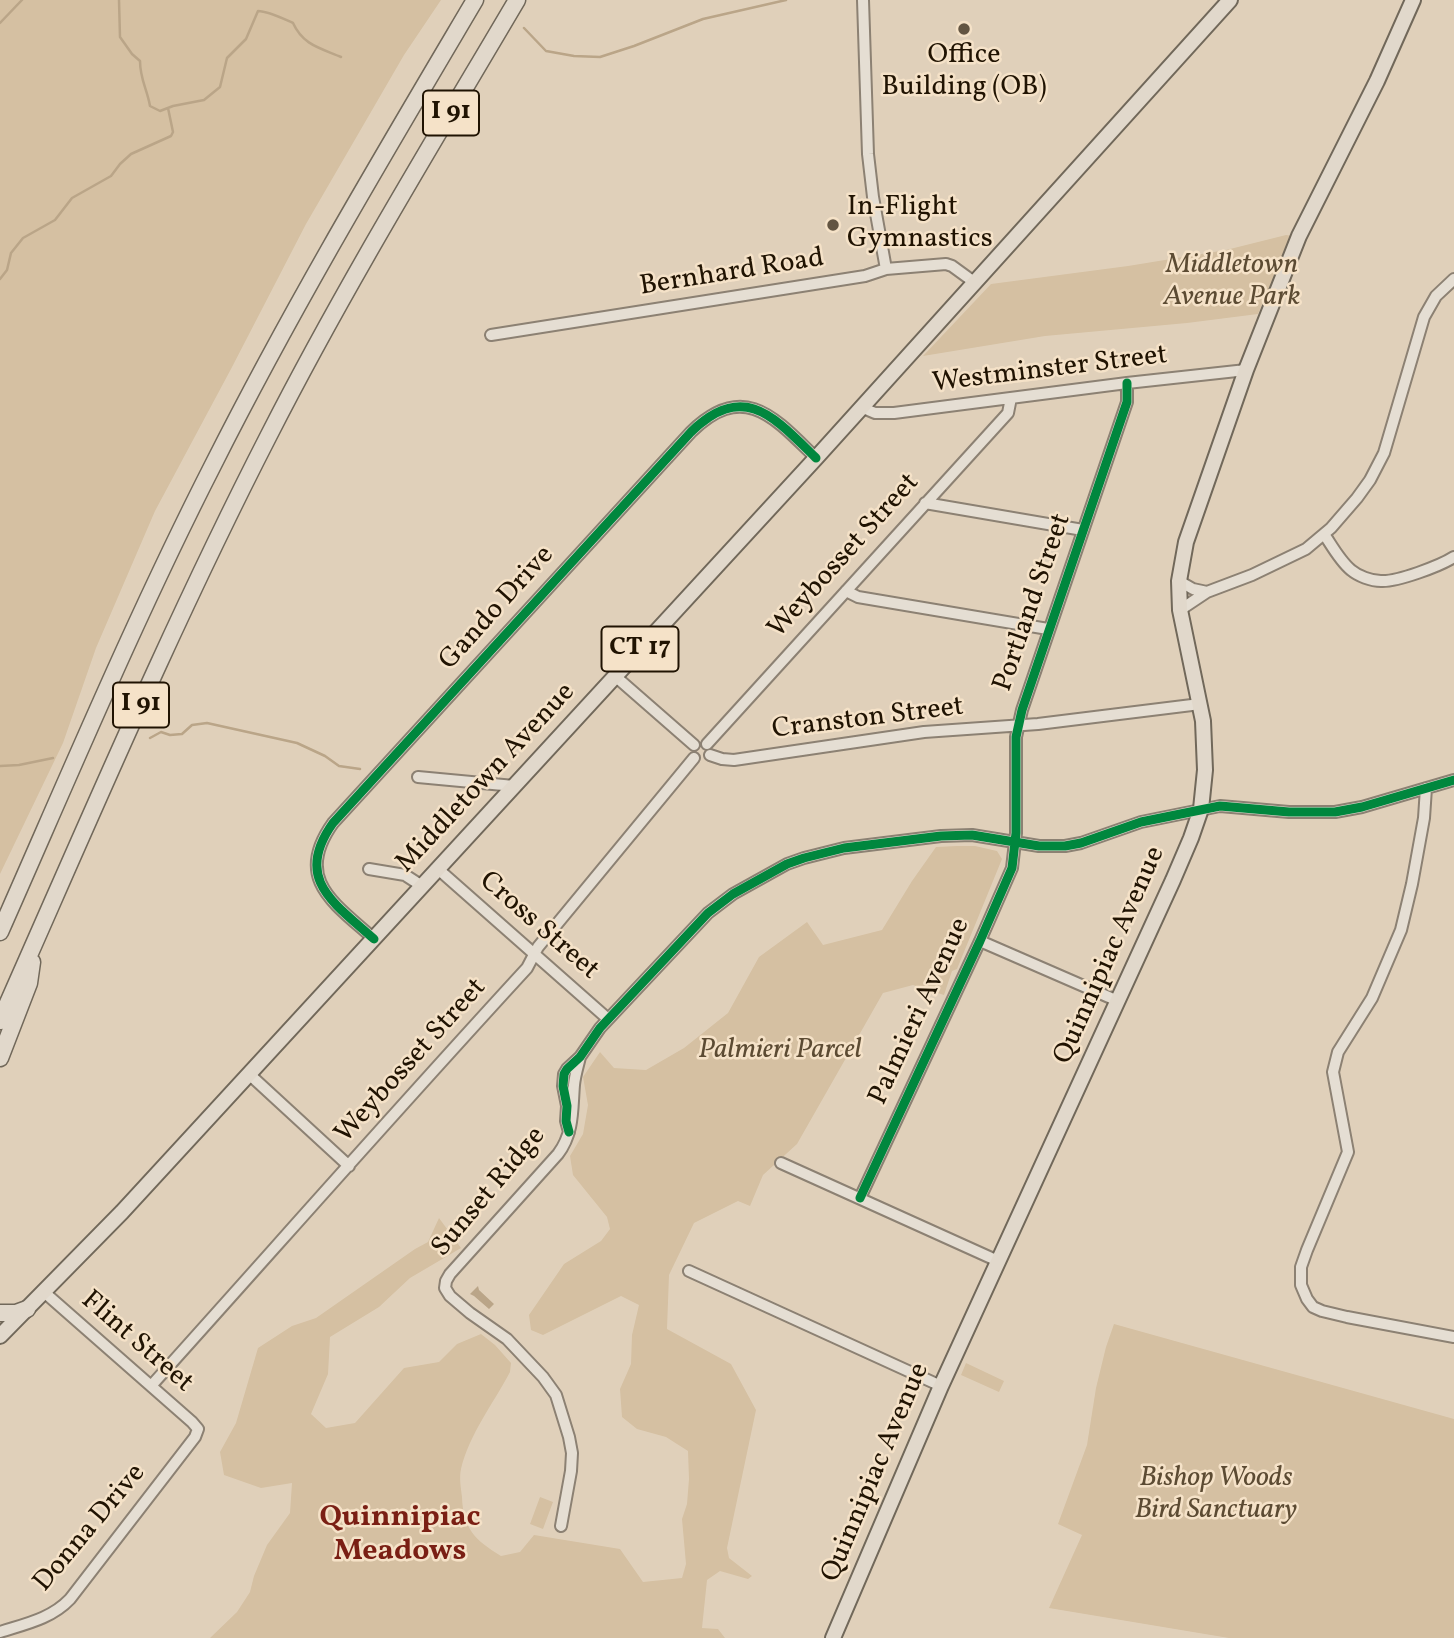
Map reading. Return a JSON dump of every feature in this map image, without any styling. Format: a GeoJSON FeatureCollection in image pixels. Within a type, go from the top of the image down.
{"type":"FeatureCollection","features":[{"type":"Feature","properties":{"kind":"highway","name":"I 91"},"geometry":{"type":"LineString","coordinates":[[0,932],[190,510],[228,435],[318,267],[475,0]]}},
{"type":"Feature","properties":{"kind":"highway","name":"I 91"},"geometry":{"type":"LineString","coordinates":[[0,1021],[200,575],[269,434],[372,247],[517,0]]}},
{"type":"Feature","properties":{"kind":"highway"},"geometry":{"type":"LineString","coordinates":[[0,1058],[29,984],[32,948]]}},
{"type":"Feature","properties":{"kind":"highway"},"geometry":{"type":"LineString","coordinates":[[0,1313],[16,1313],[26,1309]]}},
{"type":"Feature","properties":{"kind":"main road","name":"Middletown Avenue"},"geometry":{"type":"LineString","coordinates":[[0,1336],[96,1241],[816,458],[1230,0]]}},
{"type":"Feature","properties":{"kind":"main road","name":"Quinnipiac Avenue"},"geometry":{"type":"LineString","coordinates":[[833,1638],[941,1385],[1191,838],[1201,809],[1205,747],[1203,720],[1180,610],[1179,581],[1186,542],[1246,370],[1299,236],[1365,106],[1413,0]]}},
{"type":"Feature","properties":{"kind":"street"},"geometry":{"type":"LineString","coordinates":[[863,0],[868,154],[886,269]]}},
{"type":"Feature","properties":{"kind":"street","name":"Bernhard Road"},"geometry":{"type":"LineString","coordinates":[[491,335],[865,276],[886,269],[946,264],[974,282]]}},
{"type":"Feature","properties":{"kind":"street"},"geometry":{"type":"LineString","coordinates":[[1180,610],[1207,592],[1296,554],[1324,534],[1357,498],[1384,453],[1423,317],[1436,296],[1454,279]]}},
{"type":"Feature","properties":{"kind":"street","name":"Westminster Street"},"geometry":{"type":"LineString","coordinates":[[861,407],[874,413],[894,413],[1246,370]]}},
{"type":"Feature","properties":{"kind":"street","name":"Portland Street"},"geometry":{"type":"LineString","coordinates":[[1015,842],[1018,726],[1048,629],[1127,402],[1128,383]]}},
{"type":"Feature","properties":{"kind":"street","name":"Weybosset Street"},"geometry":{"type":"LineString","coordinates":[[708,749],[846,591],[1008,413],[1011,398]]}},
{"type":"Feature","properties":{"kind":"street","name":"Gando Drive"},"geometry":{"type":"LineString","coordinates":[[374,939],[334,903],[320,884],[317,866],[321,842],[327,832],[674,451],[710,415],[733,407],[745,407],[769,415],[816,458]]}},
{"type":"Feature","properties":{"kind":"street"},"geometry":{"type":"LineString","coordinates":[[925,503],[1083,530]]}},
{"type":"Feature","properties":{"kind":"street"},"geometry":{"type":"LineString","coordinates":[[1324,534],[1351,570],[1381,581],[1406,577],[1454,557]]}},
{"type":"Feature","properties":{"kind":"street"},"geometry":{"type":"LineString","coordinates":[[1179,581],[1193,589],[1207,592]]}},
{"type":"Feature","properties":{"kind":"street"},"geometry":{"type":"LineString","coordinates":[[846,591],[858,597],[1048,629]]}},
{"type":"Feature","properties":{"kind":"street"},"geometry":{"type":"LineString","coordinates":[[615,676],[694,745]]}},
{"type":"Feature","properties":{"kind":"street","name":"Cranston Street"},"geometry":{"type":"LineString","coordinates":[[708,749],[722,759],[734,760],[924,732],[1018,726],[1199,705]]}},
{"type":"Feature","properties":{"kind":"street"},"geometry":{"type":"LineString","coordinates":[[698,742],[708,749],[703,761],[694,758],[691,750],[698,742]]}},
{"type":"Feature","properties":{"kind":"street","name":"Weybosset Street"},"geometry":{"type":"LineString","coordinates":[[151,1386],[527,968],[533,954],[694,758]]}},
{"type":"Feature","properties":{"kind":"street"},"geometry":{"type":"LineString","coordinates":[[418,777],[514,786]]}},
{"type":"Feature","properties":{"kind":"street","name":"Sunset Ridge"},"geometry":{"type":"LineString","coordinates":[[561,1526],[572,1453],[556,1395],[513,1345],[459,1304],[447,1292],[445,1286],[450,1274],[565,1144],[569,1132],[564,1093],[567,1069],[580,1057],[608,1019],[708,913],[733,894],[787,864],[844,848],[925,837],[972,835],[1040,846],[1066,846],[1141,822],[1201,809],[1220,806],[1290,812],[1335,812],[1362,807],[1454,780]]}},
{"type":"Feature","properties":{"kind":"street"},"geometry":{"type":"LineString","coordinates":[[1426,788],[1412,884],[1401,930],[1372,999],[1338,1052],[1333,1072],[1348,1152],[1307,1250],[1301,1267],[1301,1285],[1313,1307],[1322,1311],[1454,1337]]}},
{"type":"Feature","properties":{"kind":"street","name":"Palmieri Avenue"},"geometry":{"type":"LineString","coordinates":[[860,1198],[1012,868],[1015,842]]}},
{"type":"Feature","properties":{"kind":"street"},"geometry":{"type":"LineString","coordinates":[[369,869],[405,875],[422,886]]}},
{"type":"Feature","properties":{"kind":"street","name":"Cross Street"},"geometry":{"type":"LineString","coordinates":[[438,869],[608,1019]]}},
{"type":"Feature","properties":{"kind":"street"},"geometry":{"type":"LineString","coordinates":[[980,941],[1118,1001]]}},
{"type":"Feature","properties":{"kind":"street"},"geometry":{"type":"LineString","coordinates":[[249,1074],[349,1166]]}},
{"type":"Feature","properties":{"kind":"street"},"geometry":{"type":"LineString","coordinates":[[781,1163],[998,1261]]}},
{"type":"Feature","properties":{"kind":"street"},"geometry":{"type":"LineString","coordinates":[[689,1271],[941,1385]]}},
{"type":"Feature","properties":{"kind":"street","name":"Flint Street"},"geometry":{"type":"LineString","coordinates":[[44,1292],[198,1429]]}},
{"type":"Feature","properties":{"kind":"street","name":"Donna Drive"},"geometry":{"type":"LineString","coordinates":[[0,1632],[42,1619],[60,1610],[195,1437],[198,1429]]}},
{"type":"Feature","properties":{"kind":"green space"},"geometry":{"type":"Polygon","coordinates":[[[0,0],[441,0],[404,55],[306,224],[155,511],[96,648],[63,743],[0,874],[0,0]]]}},
{"type":"Feature","properties":{"kind":"green space","name":"Middletown Avenue Park"},"geometry":{"type":"Polygon","coordinates":[[[1286,235],[1292,236],[1258,314],[1045,336],[923,356],[991,284],[1226,250],[1286,235]]]}},
{"type":"Feature","properties":{"kind":"green space","name":"Palmieri Parcel"},"geometry":{"type":"Polygon","coordinates":[[[975,846],[997,851],[1002,859],[944,995],[913,985],[883,993],[797,1144],[763,1175],[750,1206],[738,1201],[694,1223],[669,1275],[667,1329],[731,1364],[756,1410],[727,1548],[729,1558],[752,1576],[748,1579],[720,1571],[707,1580],[702,1628],[718,1629],[725,1638],[210,1638],[237,1612],[250,1592],[267,1545],[290,1513],[292,1483],[261,1488],[224,1475],[220,1452],[236,1423],[258,1348],[292,1326],[316,1318],[428,1242],[439,1218],[461,1248],[410,1278],[379,1307],[330,1337],[328,1374],[311,1414],[326,1428],[355,1423],[404,1368],[439,1362],[457,1344],[481,1334],[511,1363],[510,1372],[476,1432],[461,1469],[465,1517],[477,1539],[501,1556],[520,1552],[534,1535],[620,1549],[643,1582],[682,1578],[686,1564],[682,1519],[687,1504],[688,1451],[666,1437],[637,1429],[622,1417],[620,1389],[631,1364],[632,1335],[639,1305],[621,1296],[543,1335],[531,1330],[529,1315],[564,1264],[601,1241],[610,1229],[607,1217],[573,1175],[570,1156],[583,1134],[588,1105],[583,1077],[600,1052],[614,1068],[646,1070],[684,1048],[728,1013],[759,957],[807,922],[823,945],[882,930],[936,847],[975,846]]]}},
{"type":"Feature","properties":{"kind":"green space","name":"Bishop Woods Bird Sanctuary"},"geometry":{"type":"Polygon","coordinates":[[[1114,1324],[1454,1419],[1454,1638],[1229,1638],[1049,1608],[1082,1535],[1058,1524],[1087,1445],[1096,1388],[1114,1324]]]}},
{"type":"Feature","properties":{"kind":"green space"},"geometry":{"type":"Polygon","coordinates":[[[966,1363],[1004,1381],[999,1392],[961,1375],[966,1363]]]}},
{"type":"Feature","properties":{"kind":"green space"},"geometry":{"type":"Polygon","coordinates":[[[540,1497],[553,1502],[543,1529],[530,1524],[540,1497]]]}},
{"type":"Feature","properties":{"kind":"shaded area"},"geometry":{"type":"Polygon","coordinates":[[[478,1286],[494,1304],[489,1309],[470,1294],[478,1286]]]}},
{"type":"Feature","properties":{"kind":"waterway"},"geometry":{"type":"LineString","coordinates":[[0,23],[22,0]]}},
{"type":"Feature","properties":{"kind":"waterway"},"geometry":{"type":"LineString","coordinates":[[119,0],[120,37],[140,61],[150,106],[160,111],[204,100],[220,87],[227,58],[246,39],[258,11],[293,23],[307,41],[341,57]]}},
{"type":"Feature","properties":{"kind":"waterway"},"geometry":{"type":"LineString","coordinates":[[524,28],[546,51],[600,57],[703,19],[786,0]]}},
{"type":"Feature","properties":{"kind":"waterway"},"geometry":{"type":"LineString","coordinates":[[0,279],[7,270],[11,253],[23,238],[55,220],[72,198],[111,176],[131,154],[171,136],[173,132],[168,108]]}},
{"type":"Feature","properties":{"kind":"waterway"},"geometry":{"type":"LineString","coordinates":[[150,738],[161,732],[170,735],[182,734],[192,725],[207,723],[297,743],[339,766],[360,769]]}},
{"type":"Feature","properties":{"kind":"waterway"},"geometry":{"type":"LineString","coordinates":[[0,766],[53,758]]}},
{"type":"Feature","properties":{"kind":"cycle path"},"geometry":{"type":"LineString","coordinates":[[860,1198],[1012,868],[1016,833],[1016,737],[1022,710],[1127,402],[1127,383]]}},
{"type":"Feature","properties":{"kind":"cycle path"},"geometry":{"type":"LineString","coordinates":[[374,939],[333,901],[323,888],[318,875],[317,860],[322,843],[333,823],[691,432],[727,408],[758,410],[787,430],[816,458]]}},
{"type":"Feature","properties":{"kind":"cycle path"},"geometry":{"type":"LineString","coordinates":[[569,1132],[564,1074],[580,1057],[600,1028],[708,913],[733,894],[787,864],[844,848],[941,836],[972,835],[1039,846],[1065,846],[1141,822],[1220,806],[1289,812],[1335,812],[1362,807],[1454,780]]}},
{"type":"Feature","properties":{"kind":"place","name":"Office Building (OB)"},"geometry":{"type":"Point","coordinates":[964,29]}},
{"type":"Feature","properties":{"kind":"place","name":"In-Flight Gymnastics"},"geometry":{"type":"Point","coordinates":[833,225]}},
{"type":"Feature","properties":{"kind":"district","name":"Quinnipiac Meadows"},"geometry":{"type":"Point","coordinates":[400,1536]}}]}
